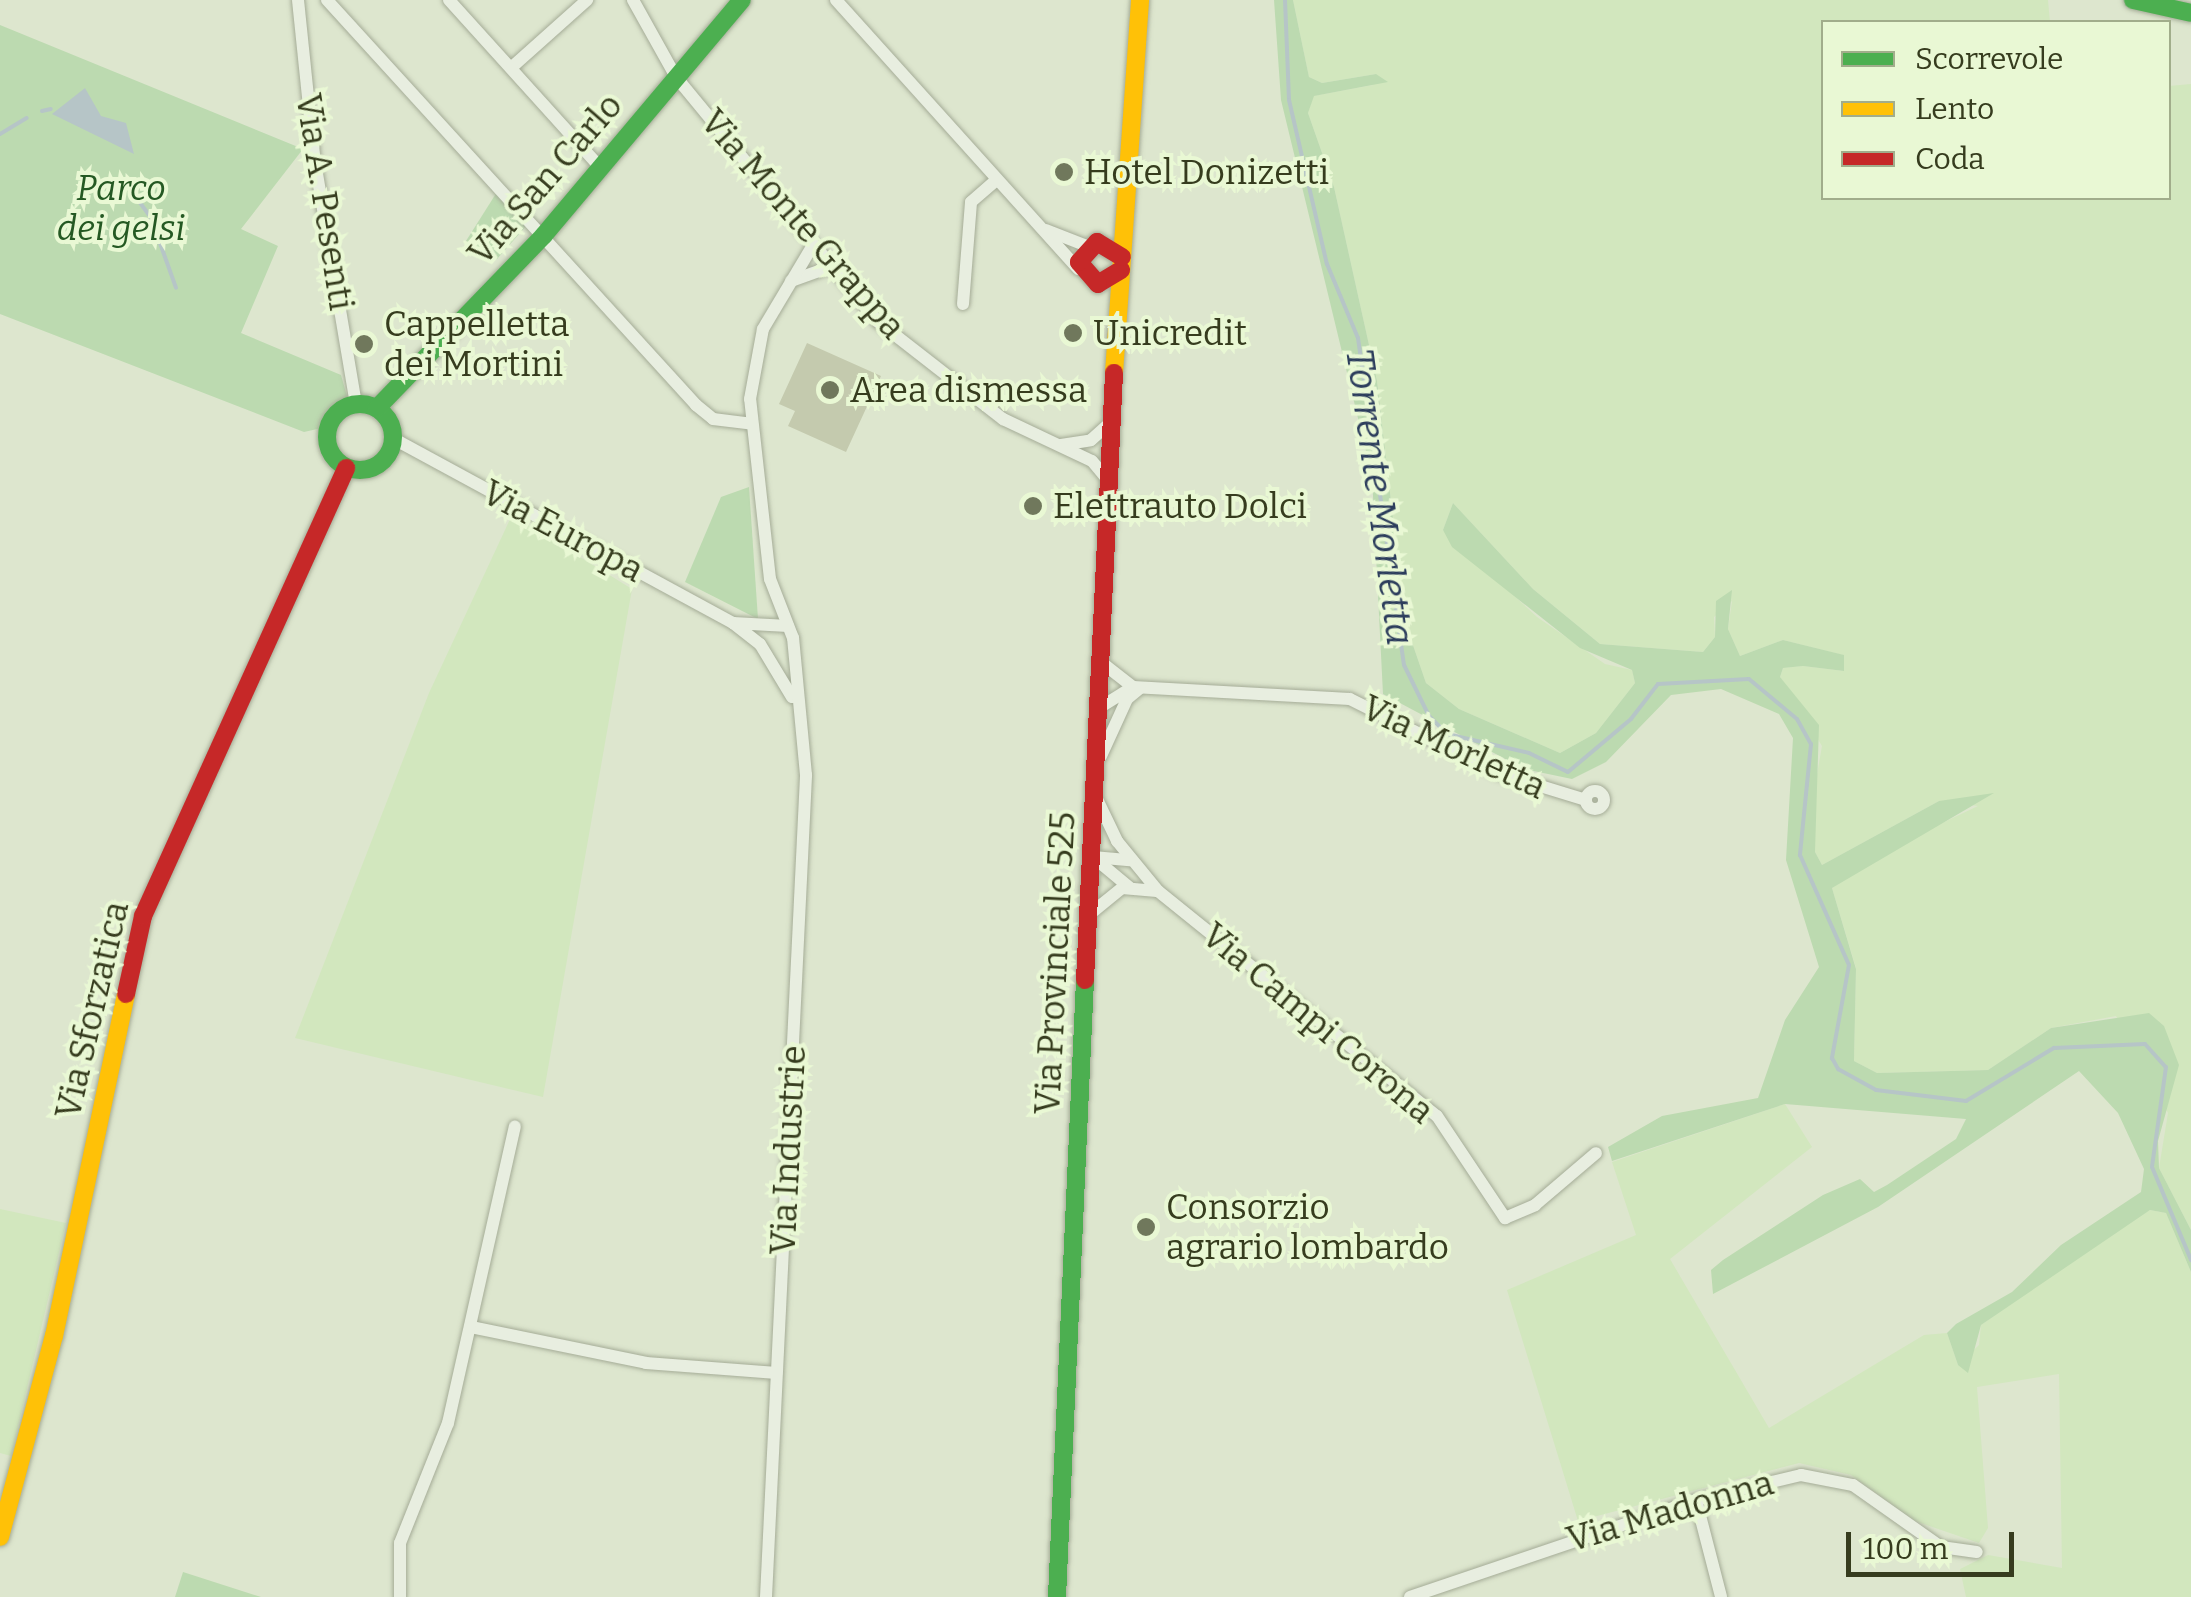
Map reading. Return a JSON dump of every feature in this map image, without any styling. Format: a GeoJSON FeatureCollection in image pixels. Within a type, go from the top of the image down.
{"type":"FeatureCollection","features":[{"type":"Feature","properties":{"kind":"street","name":"Via A. Pesenti"},"geometry":{"type":"LineString","coordinates":[[298,0],[314,156],[356,404]]}},
{"type":"Feature","properties":{"kind":"street"},"geometry":{"type":"LineString","coordinates":[[327,0],[696,405],[713,419],[751,424]]}},
{"type":"Feature","properties":{"kind":"street"},"geometry":{"type":"LineString","coordinates":[[448,0],[600,167]]}},
{"type":"Feature","properties":{"kind":"street"},"geometry":{"type":"LineString","coordinates":[[512,67],[587,0]]}},
{"type":"Feature","properties":{"kind":"street","name":"Via Monte Grappa"},"geometry":{"type":"LineString","coordinates":[[634,0],[676,78],[877,321],[1003,419],[1059,444]]}},
{"type":"Feature","properties":{"kind":"street","name":"Via San Carlo"},"geometry":{"type":"LineString","coordinates":[[377,408],[544,235],[742,0]]}},
{"type":"Feature","properties":{"kind":"street"},"geometry":{"type":"LineString","coordinates":[[836,0],[1086,278],[1117,333]]}},
{"type":"Feature","properties":{"kind":"street","name":"Via Provinciale 525"},"geometry":{"type":"LineString","coordinates":[[1057,1597],[1111,420],[1140,0]]}},
{"type":"Feature","properties":{"kind":"street"},"geometry":{"type":"LineString","coordinates":[[2132,0],[2191,13]]}},
{"type":"Feature","properties":{"kind":"street"},"geometry":{"type":"LineString","coordinates":[[963,304],[971,202],[996,180]]}},
{"type":"Feature","properties":{"kind":"street"},"geometry":{"type":"LineString","coordinates":[[1086,278],[1094,244],[1126,207]]}},
{"type":"Feature","properties":{"kind":"street"},"geometry":{"type":"LineString","coordinates":[[1040,227],[1094,244],[1122,264],[1109,283],[1086,278]]}},
{"type":"Feature","properties":{"kind":"street","name":"Via Industrie"},"geometry":{"type":"LineString","coordinates":[[796,704],[762,648],[772,594],[751,424],[752,363],[789,282],[813,245]]}},
{"type":"Feature","properties":{"kind":"street"},"geometry":{"type":"LineString","coordinates":[[789,282],[830,267]]}},
{"type":"Feature","properties":{"kind":"street"},"geometry":{"type":"LineString","coordinates":[[356,404],[377,408],[394,439],[380,465],[346,468],[327,438],[335,416],[356,404]]}},
{"type":"Feature","properties":{"kind":"street"},"geometry":{"type":"LineString","coordinates":[[1059,444],[1092,440],[1111,420]]}},
{"type":"Feature","properties":{"kind":"street","name":"Via Europa"},"geometry":{"type":"LineString","coordinates":[[394,439],[733,623],[762,648]]}},
{"type":"Feature","properties":{"kind":"street"},"geometry":{"type":"LineString","coordinates":[[1059,444],[1092,460],[1109,482]]}},
{"type":"Feature","properties":{"kind":"street","name":"Via Sforzatica"},"geometry":{"type":"LineString","coordinates":[[0,1537],[54,1336],[143,916],[346,468]]}},
{"type":"Feature","properties":{"kind":"street","name":"Via Industrie"},"geometry":{"type":"LineString","coordinates":[[766,1597],[806,774],[792,634],[772,594]]}},
{"type":"Feature","properties":{"kind":"street","name":"Via Europa"},"geometry":{"type":"LineString","coordinates":[[733,623],[766,624]]}},
{"type":"Feature","properties":{"kind":"street"},"geometry":{"type":"LineString","coordinates":[[762,648],[782,654],[792,634],[766,624]]}},
{"type":"Feature","properties":{"kind":"street"},"geometry":{"type":"LineString","coordinates":[[1102,662],[1137,687]]}},
{"type":"Feature","properties":{"kind":"street"},"geometry":{"type":"LineString","coordinates":[[1100,708],[1137,687]]}},
{"type":"Feature","properties":{"kind":"street"},"geometry":{"type":"LineString","coordinates":[[1097,767],[1126,698],[1137,687]]}},
{"type":"Feature","properties":{"kind":"street","name":"Via Morletta"},"geometry":{"type":"LineString","coordinates":[[1137,687],[1350,699],[1532,787],[1586,800]]}},
{"type":"Feature","properties":{"kind":"street","name":"Via Campi Corona"},"geometry":{"type":"LineString","coordinates":[[1096,795],[1132,862],[1158,892],[1436,1116],[1504,1218],[1535,1205],[1596,1153]]}},
{"type":"Feature","properties":{"kind":"street"},"geometry":{"type":"LineString","coordinates":[[1092,857],[1132,862]]}},
{"type":"Feature","properties":{"kind":"street","name":"Via Campi Corona"},"geometry":{"type":"LineString","coordinates":[[1092,857],[1128,886],[1158,892]]}},
{"type":"Feature","properties":{"kind":"street"},"geometry":{"type":"LineString","coordinates":[[1090,914],[1128,886]]}},
{"type":"Feature","properties":{"kind":"street"},"geometry":{"type":"LineString","coordinates":[[400,1597],[400,1544],[440,1450],[515,1126]]}},
{"type":"Feature","properties":{"kind":"street"},"geometry":{"type":"LineString","coordinates":[[471,1327],[646,1363],[778,1374]]}},
{"type":"Feature","properties":{"kind":"street","name":"Via Madonna"},"geometry":{"type":"LineString","coordinates":[[1410,1597],[1696,1500],[1779,1477],[1836,1479],[1941,1547],[1977,1552]]}},
{"type":"Feature","properties":{"kind":"street"},"geometry":{"type":"LineString","coordinates":[[1696,1500],[1721,1597]]}},
{"type":"Feature","properties":{"kind":"green space"},"geometry":{"type":"Polygon","coordinates":[[[1274,0],[1293,0],[1309,77],[1322,83],[1376,74],[1388,82],[1314,96],[1308,113],[1334,187],[1377,381],[1405,622],[1426,683],[1459,709],[1560,753],[1596,733],[1635,683],[1632,670],[1580,648],[1452,547],[1443,530],[1453,503],[1533,589],[1600,644],[1703,652],[1715,637],[1716,601],[1732,590],[1728,629],[1740,656],[1783,640],[1844,655],[1844,671],[1803,666],[1783,668],[1780,677],[1819,725],[1815,852],[1822,865],[1939,801],[1994,793],[1832,888],[1856,969],[1854,1061],[1877,1073],[1988,1070],[2051,1028],[2149,1013],[2164,1026],[2179,1065],[2158,1141],[2159,1168],[2191,1230],[2191,1272],[2166,1213],[2150,1210],[1981,1325],[1968,1373],[1958,1365],[1947,1333],[1956,1324],[2012,1292],[2061,1245],[2141,1192],[2144,1169],[2118,1113],[2079,1071],[1878,1207],[1713,1294],[1711,1270],[1723,1260],[1823,1195],[1860,1179],[1874,1192],[1887,1185],[1956,1139],[1966,1119],[1785,1104],[1612,1161],[1608,1147],[1662,1116],[1758,1098],[1785,1020],[1819,967],[1786,860],[1793,738],[1779,714],[1721,689],[1671,695],[1606,762],[1572,779],[1524,769],[1383,694],[1372,476],[1281,100],[1274,0]]]}},
{"type":"Feature","properties":{"kind":"green space"},"geometry":{"type":"Polygon","coordinates":[[[1293,0],[2048,0],[2050,20],[1821,20],[1821,200],[2171,200],[2171,86],[2191,84],[2191,1230],[2159,1168],[2168,1113],[2116,1016],[2051,1028],[1988,1070],[1877,1073],[1854,1061],[1856,968],[1832,888],[1883,851],[1978,806],[1939,801],[1822,865],[1815,852],[1813,797],[1822,746],[1780,677],[1783,668],[1803,666],[1844,671],[1843,655],[1783,640],[1740,656],[1728,629],[1732,601],[1714,617],[1715,637],[1703,652],[1600,644],[1533,589],[1453,503],[1443,530],[1537,617],[1605,664],[1632,670],[1635,683],[1596,733],[1560,753],[1459,709],[1426,683],[1405,622],[1377,381],[1334,187],[1308,113],[1313,96],[1373,85],[1376,74],[1322,83],[1309,77],[1293,0]]]}},
{"type":"Feature","properties":{"kind":"green space","name":"Parco dei gelsi"},"geometry":{"type":"Polygon","coordinates":[[[0,25],[303,149],[241,229],[278,246],[241,333],[341,375],[348,400],[326,427],[304,432],[0,314],[0,25]]]}},
{"type":"Feature","properties":{"kind":"green space"},"geometry":{"type":"Polygon","coordinates":[[[497,192],[527,225],[497,259],[466,241],[497,192]]]}},
{"type":"Feature","properties":{"kind":"green space"},"geometry":{"type":"Polygon","coordinates":[[[749,487],[758,619],[685,582],[721,497],[749,487]]]}},
{"type":"Feature","properties":{"kind":"green space"},"geometry":{"type":"Polygon","coordinates":[[[512,515],[632,589],[543,1097],[295,1038],[429,693],[512,515]]]}},
{"type":"Feature","properties":{"kind":"green space"},"geometry":{"type":"Polygon","coordinates":[[[1785,1104],[1812,1147],[1670,1259],[1769,1428],[1924,1335],[1947,1333],[1958,1365],[1979,1345],[1981,1325],[2112,1232],[2150,1210],[2166,1213],[2191,1272],[2191,1597],[1966,1597],[1960,1569],[1988,1555],[2062,1568],[2059,1374],[1977,1387],[1988,1528],[1979,1543],[1915,1521],[1851,1475],[1799,1463],[1578,1521],[1507,1290],[1636,1235],[1612,1162],[1785,1104]]]}},
{"type":"Feature","properties":{"kind":"green space"},"geometry":{"type":"Polygon","coordinates":[[[0,1209],[66,1223],[11,1456],[0,1453],[0,1209]]]}},
{"type":"Feature","properties":{"kind":"green space"},"geometry":{"type":"Polygon","coordinates":[[[183,1572],[261,1597],[175,1597],[183,1572]]]}},
{"type":"Feature","properties":{"kind":"shaded area"},"geometry":{"type":"Polygon","coordinates":[[[85,88],[101,116],[126,123],[134,154],[52,114],[85,88]]]}},
{"type":"Feature","properties":{"kind":"building","name":"Area dismessa"},"geometry":{"type":"Polygon","coordinates":[[[807,343],[881,376],[846,452],[788,426],[795,411],[779,404],[807,343]]]}},
{"type":"Feature","properties":{"kind":"waterway","name":"Torrente Morletta"},"geometry":{"type":"LineString","coordinates":[[1285,0],[1289,100],[1327,264],[1358,338],[1404,665],[1429,716],[1447,734],[1529,753],[1568,772],[1631,719],[1658,684],[1749,679],[1797,719],[1811,744],[1800,855],[1849,965],[1832,1058],[1838,1069],[1876,1090],[1966,1101],[2054,1048],[2145,1044],[2166,1067],[2152,1167],[2191,1260]]}},
{"type":"Feature","properties":{"kind":"waterway"},"geometry":{"type":"LineString","coordinates":[[42,111],[51,109]]}},
{"type":"Feature","properties":{"kind":"waterway"},"geometry":{"type":"LineString","coordinates":[[0,134],[27,118]]}},
{"type":"Feature","properties":{"kind":"waterway"},"geometry":{"type":"LineString","coordinates":[[133,193],[151,218],[176,288]]}},
{"type":"Feature","properties":{"kind":"traffic: fast"},"geometry":{"type":"LineString","coordinates":[[377,408],[544,235],[742,0]]}},
{"type":"Feature","properties":{"kind":"traffic: fast"},"geometry":{"type":"LineString","coordinates":[[2133,0],[2191,13]]}},
{"type":"Feature","properties":{"kind":"traffic: fast"},"geometry":{"type":"LineString","coordinates":[[360,404],[384,413],[393,437],[384,461],[360,470],[336,461],[327,437],[336,413],[360,404]]}},
{"type":"Feature","properties":{"kind":"traffic: fast"},"geometry":{"type":"LineString","coordinates":[[1057,1597],[1085,980]]}},
{"type":"Feature","properties":{"kind":"traffic: slow"},"geometry":{"type":"LineString","coordinates":[[1114,373],[1140,0]]}},
{"type":"Feature","properties":{"kind":"traffic: slow"},"geometry":{"type":"LineString","coordinates":[[0,1537],[54,1336],[126,994]]}},
{"type":"Feature","properties":{"kind":"traffic: jam"},"geometry":{"type":"LineString","coordinates":[[1121,270],[1098,284],[1079,262],[1097,242],[1122,257]]}},
{"type":"Feature","properties":{"kind":"traffic: jam"},"geometry":{"type":"LineString","coordinates":[[1085,980],[1114,373]]}},
{"type":"Feature","properties":{"kind":"traffic: jam"},"geometry":{"type":"LineString","coordinates":[[126,994],[143,916],[346,468]]}},
{"type":"Feature","properties":{"kind":"place","name":"Hotel Donizetti"},"geometry":{"type":"Point","coordinates":[1064,172]}},
{"type":"Feature","properties":{"kind":"place","name":"Unicredit"},"geometry":{"type":"Point","coordinates":[1073,333]}},
{"type":"Feature","properties":{"kind":"place","name":"Cappelletta dei Mortini"},"geometry":{"type":"Point","coordinates":[364,344]}},
{"type":"Feature","properties":{"kind":"place","name":"Area dismessa"},"geometry":{"type":"Point","coordinates":[830,390]}},
{"type":"Feature","properties":{"kind":"place","name":"Elettrauto Dolci"},"geometry":{"type":"Point","coordinates":[1033,506]}},
{"type":"Feature","properties":{"kind":"place","name":"Consorzio agrario lombardo"},"geometry":{"type":"Point","coordinates":[1146,1227]}}]}
